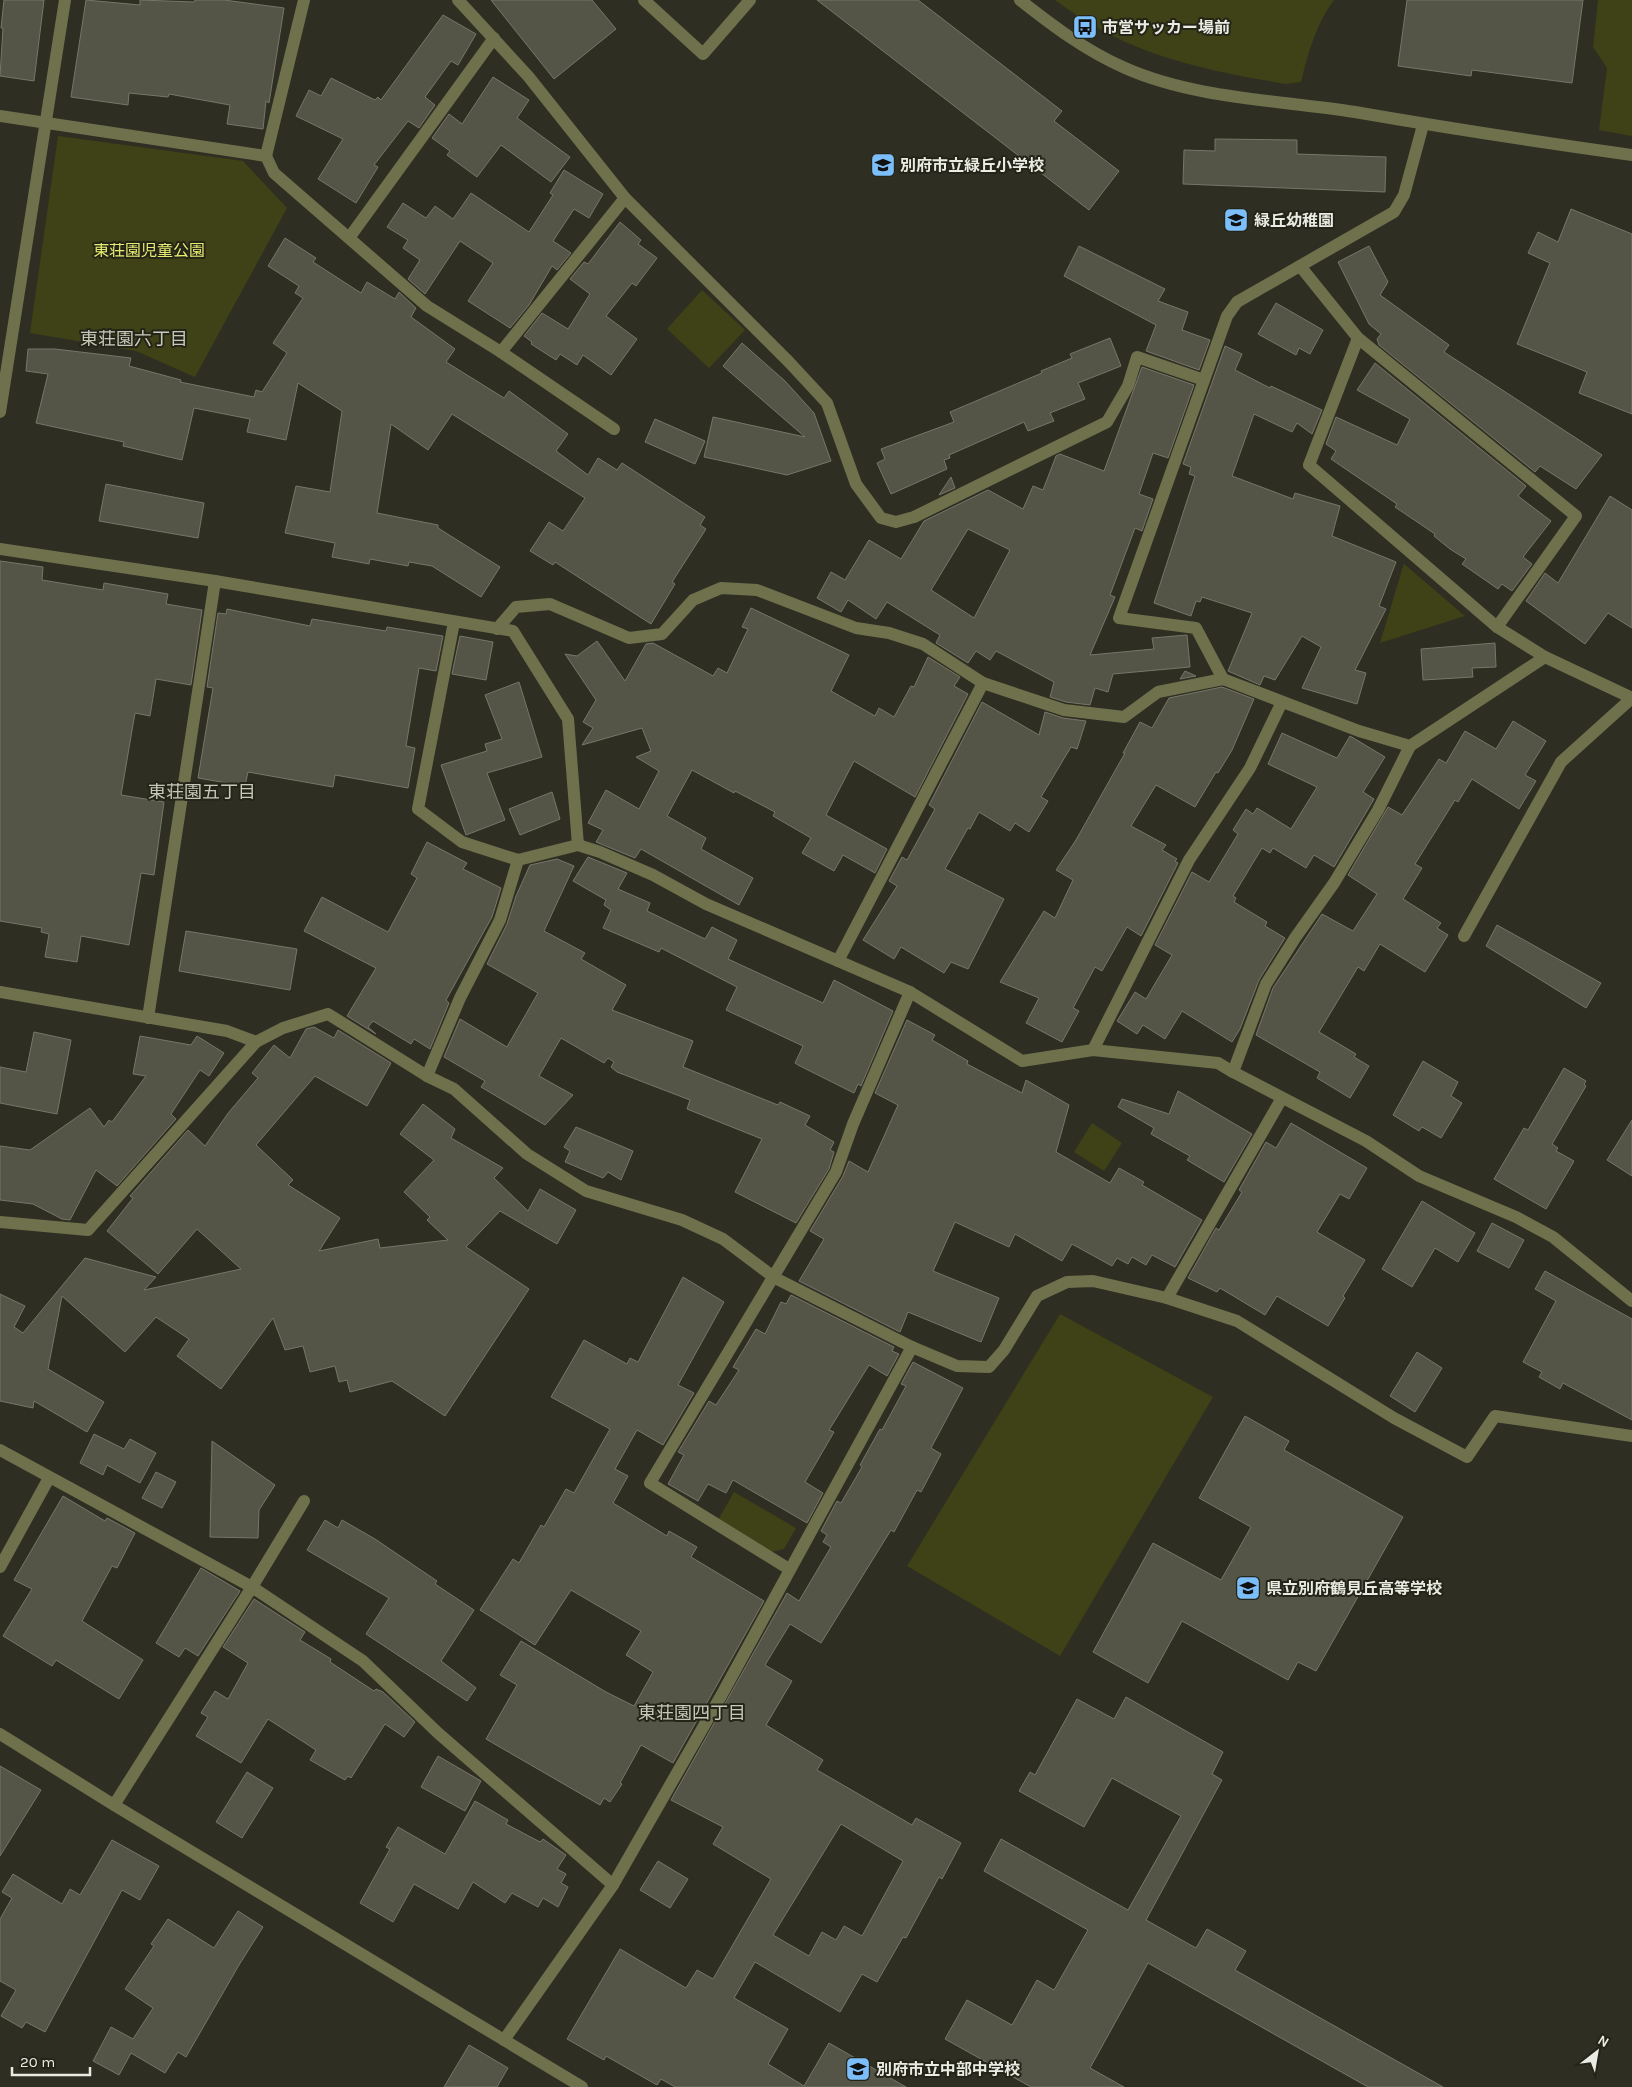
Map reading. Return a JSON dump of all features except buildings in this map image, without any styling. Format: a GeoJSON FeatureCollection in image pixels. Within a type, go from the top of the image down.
{"type":"FeatureCollection","features":[{"type":"Feature","properties":{"kind":"street"},"geometry":{"type":"LineString","coordinates":[[0,412],[65,0]]}},
{"type":"Feature","properties":{"kind":"street"},"geometry":{"type":"LineString","coordinates":[[304,0],[266,156],[274,173],[427,306],[501,352],[614,429]]}},
{"type":"Feature","properties":{"kind":"street"},"geometry":{"type":"LineString","coordinates":[[458,0],[528,76],[625,198],[789,362],[827,403],[856,484],[881,518],[896,522],[914,517],[1107,422],[1128,386],[1136,357],[1204,380]]}},
{"type":"Feature","properties":{"kind":"street"},"geometry":{"type":"LineString","coordinates":[[644,0],[703,54],[750,0]]}},
{"type":"Feature","properties":{"kind":"street"},"geometry":{"type":"LineString","coordinates":[[1020,0],[1086,49],[1126,68],[1171,83],[1248,98],[1353,112],[1423,125],[1632,155]]}},
{"type":"Feature","properties":{"kind":"street"},"geometry":{"type":"LineString","coordinates":[[349,238],[494,38]]}},
{"type":"Feature","properties":{"kind":"street"},"geometry":{"type":"LineString","coordinates":[[0,116],[266,156]]}},
{"type":"Feature","properties":{"kind":"street"},"geometry":{"type":"LineString","coordinates":[[1223,679],[1196,628],[1119,618],[1227,316],[1237,302],[1394,212],[1404,196],[1423,125]]}},
{"type":"Feature","properties":{"kind":"street"},"geometry":{"type":"LineString","coordinates":[[501,352],[625,198]]}},
{"type":"Feature","properties":{"kind":"street"},"geometry":{"type":"LineString","coordinates":[[1300,266],[1358,338],[1576,516],[1497,626]]}},
{"type":"Feature","properties":{"kind":"street"},"geometry":{"type":"LineString","coordinates":[[1358,338],[1309,465],[1497,626],[1545,657],[1632,698],[1561,762],[1464,936]]}},
{"type":"Feature","properties":{"kind":"street"},"geometry":{"type":"LineString","coordinates":[[0,549],[215,580],[513,632],[568,719],[578,845]]}},
{"type":"Feature","properties":{"kind":"street"},"geometry":{"type":"LineString","coordinates":[[148,1018],[215,580]]}},
{"type":"Feature","properties":{"kind":"street"},"geometry":{"type":"LineString","coordinates":[[497,629],[516,607],[550,604],[629,638],[662,634],[693,600],[721,588],[757,590],[856,628],[889,633],[923,644],[983,682],[1064,710],[1124,716],[1158,692],[1223,679],[1359,731],[1410,746]]}},
{"type":"Feature","properties":{"kind":"street"},"geometry":{"type":"LineString","coordinates":[[454,622],[418,808],[462,842],[518,860],[578,845],[600,852],[644,871],[706,904],[910,992],[1022,1061],[1093,1050],[1218,1063],[1366,1141],[1419,1176],[1516,1217],[1553,1237],[1632,1301]]}},
{"type":"Feature","properties":{"kind":"street"},"geometry":{"type":"LineString","coordinates":[[1233,1072],[1266,984],[1334,883],[1378,810],[1410,746],[1545,657]]}},
{"type":"Feature","properties":{"kind":"street"},"geometry":{"type":"LineString","coordinates":[[838,961],[983,682]]}},
{"type":"Feature","properties":{"kind":"street"},"geometry":{"type":"LineString","coordinates":[[1093,1050],[1189,860],[1250,768],[1282,702]]}},
{"type":"Feature","properties":{"kind":"street"},"geometry":{"type":"LineString","coordinates":[[427,1076],[460,998],[500,920],[518,860]]}},
{"type":"Feature","properties":{"kind":"street"},"geometry":{"type":"LineString","coordinates":[[0,992],[227,1031],[256,1042]]}},
{"type":"Feature","properties":{"kind":"street"},"geometry":{"type":"LineString","coordinates":[[789,1569],[650,1483],[836,1172],[853,1124],[910,992]]}},
{"type":"Feature","properties":{"kind":"street"},"geometry":{"type":"LineString","coordinates":[[0,1222],[88,1230],[256,1042],[283,1028],[328,1014],[427,1076],[454,1089],[527,1154],[586,1191],[682,1220],[723,1239],[774,1278],[912,1347],[957,1366],[989,1367],[1004,1350],[1037,1296],[1067,1282],[1093,1280],[1167,1298],[1237,1321],[1394,1418],[1467,1457],[1496,1416],[1632,1436]]}},
{"type":"Feature","properties":{"kind":"street"},"geometry":{"type":"LineString","coordinates":[[1167,1298],[1282,1098]]}},
{"type":"Feature","properties":{"kind":"street"},"geometry":{"type":"LineString","coordinates":[[504,2040],[614,1885],[721,1696],[912,1347]]}},
{"type":"Feature","properties":{"kind":"street"},"geometry":{"type":"LineString","coordinates":[[0,1450],[252,1587],[363,1661],[438,1733],[614,1885]]}},
{"type":"Feature","properties":{"kind":"street"},"geometry":{"type":"LineString","coordinates":[[0,1567],[49,1478]]}},
{"type":"Feature","properties":{"kind":"street"},"geometry":{"type":"LineString","coordinates":[[114,1805],[304,1501]]}},
{"type":"Feature","properties":{"kind":"street"},"geometry":{"type":"LineString","coordinates":[[0,1734],[114,1805],[582,2087]]}},
{"type":"Feature","properties":{"kind":"green space"},"geometry":{"type":"Polygon","coordinates":[[[1055,0],[1334,0],[1317,29],[1301,82],[1286,84],[1193,65],[1137,47],[1082,19],[1055,0]]]}},
{"type":"Feature","properties":{"kind":"green space"},"geometry":{"type":"Polygon","coordinates":[[[1598,0],[1632,0],[1632,136],[1599,130],[1607,68],[1593,47],[1598,0]]]}},
{"type":"Feature","properties":{"kind":"green space","name":"東荘園児童公園"},"geometry":{"type":"Polygon","coordinates":[[[58,136],[243,161],[287,208],[195,377],[136,351],[30,333],[58,136]]]}},
{"type":"Feature","properties":{"kind":"green space"},"geometry":{"type":"Polygon","coordinates":[[[702,290],[745,330],[709,368],[667,329],[702,290]]]}},
{"type":"Feature","properties":{"kind":"green space"},"geometry":{"type":"Polygon","coordinates":[[[1404,563],[1465,616],[1380,643],[1404,563]]]}},
{"type":"Feature","properties":{"kind":"green space"},"geometry":{"type":"Polygon","coordinates":[[[1092,1123],[1122,1143],[1104,1171],[1074,1152],[1092,1123]]]}},
{"type":"Feature","properties":{"kind":"green space"},"geometry":{"type":"Polygon","coordinates":[[[1060,1314],[1213,1397],[1060,1656],[907,1566],[1060,1314]]]}},
{"type":"Feature","properties":{"kind":"green space"},"geometry":{"type":"Polygon","coordinates":[[[734,1492],[796,1528],[784,1549],[771,1552],[718,1520],[734,1492]]]}},
{"type":"Feature","properties":{"kind":"place","name":"市営サッカー場前"},"geometry":{"type":"Point","coordinates":[1085,27]}},
{"type":"Feature","properties":{"kind":"place","name":"別府市立緑丘小学校"},"geometry":{"type":"Point","coordinates":[883,165]}},
{"type":"Feature","properties":{"kind":"place","name":"緑丘幼稚園"},"geometry":{"type":"Point","coordinates":[1236,220]}},
{"type":"Feature","properties":{"kind":"place","name":"県立別府鶴見丘高等学校"},"geometry":{"type":"Point","coordinates":[1248,1588]}},
{"type":"Feature","properties":{"kind":"place","name":"別府市立中部中学校"},"geometry":{"type":"Point","coordinates":[858,2069]}},
{"type":"Feature","properties":{"kind":"district","name":"東荘園六丁目"},"geometry":{"type":"Point","coordinates":[134,339]}},
{"type":"Feature","properties":{"kind":"district","name":"東荘園五丁目"},"geometry":{"type":"Point","coordinates":[202,792]}},
{"type":"Feature","properties":{"kind":"district","name":"東荘園四丁目"},"geometry":{"type":"Point","coordinates":[692,1713]}}]}
